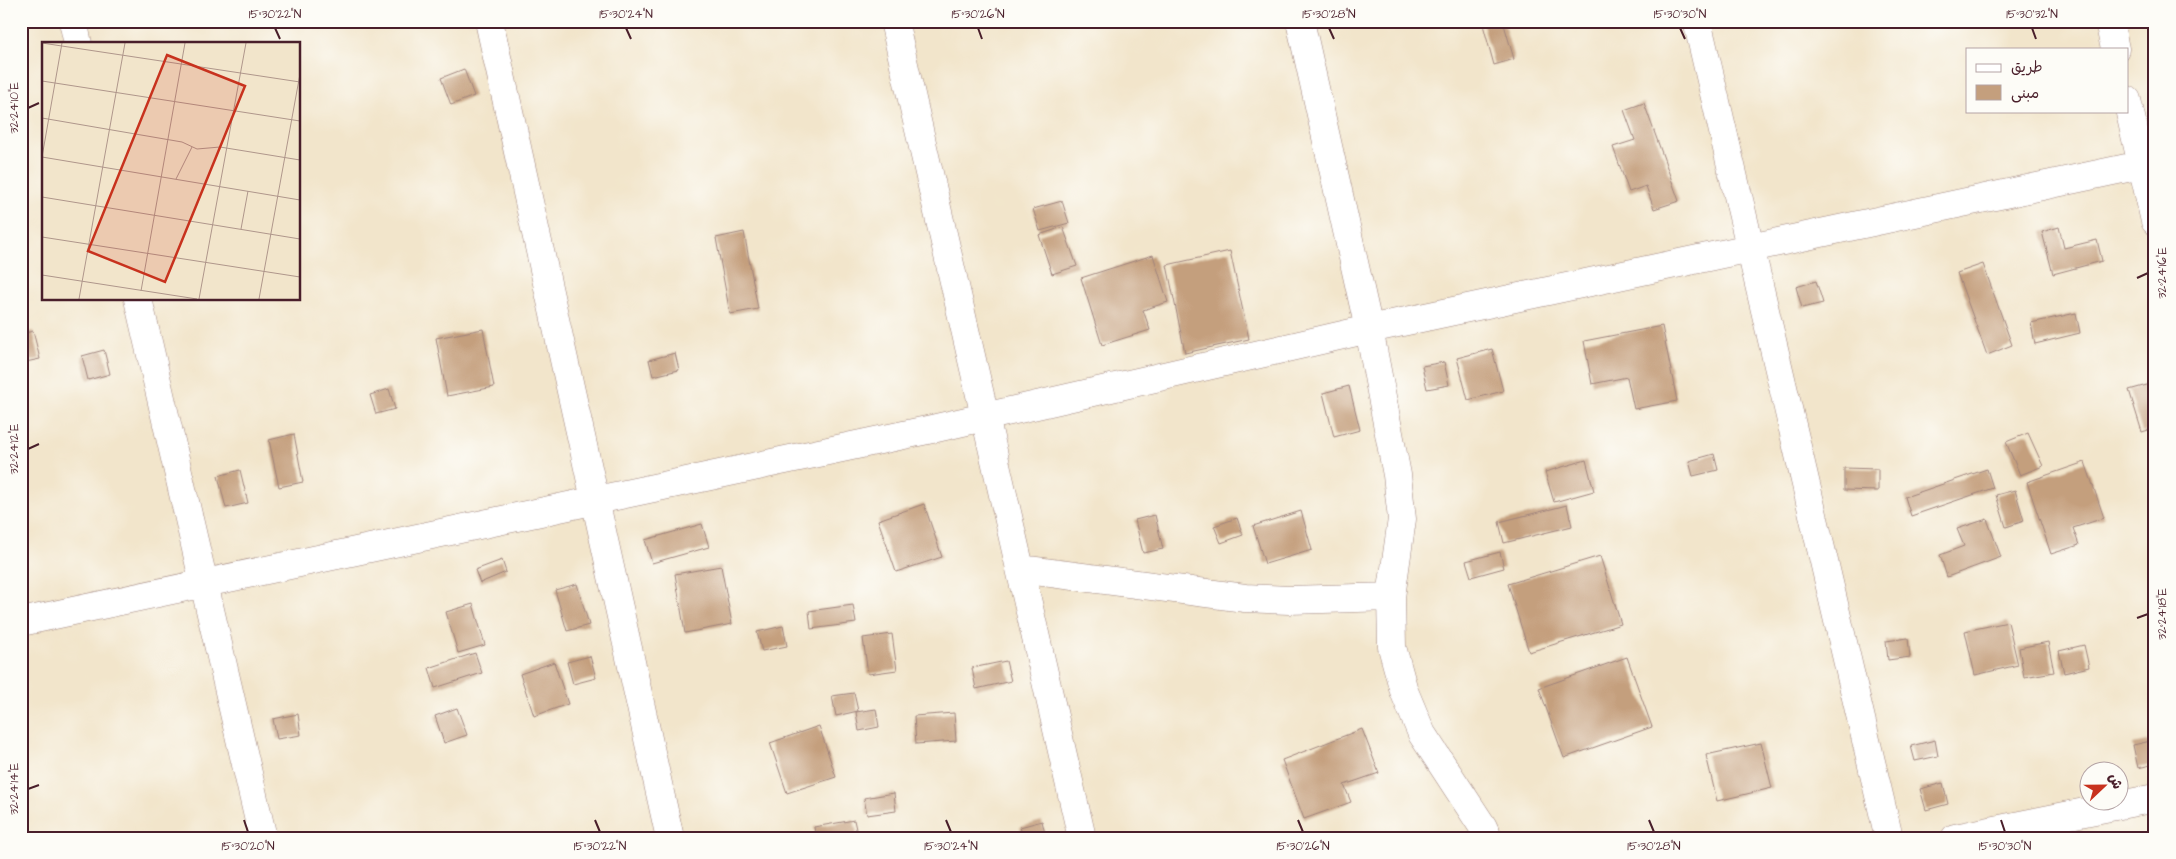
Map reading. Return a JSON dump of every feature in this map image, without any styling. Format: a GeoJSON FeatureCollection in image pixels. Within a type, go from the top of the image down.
{"type":"FeatureCollection","features":[{"type":"Feature","properties":{"kind":"street"},"geometry":{"type":"LineString","coordinates":[[72,21],[77,42]]}},
{"type":"Feature","properties":{"kind":"street"},"geometry":{"type":"LineString","coordinates":[[489,21],[670,838]]}},
{"type":"Feature","properties":{"kind":"street"},"geometry":{"type":"LineString","coordinates":[[894,21],[1082,838]]}},
{"type":"Feature","properties":{"kind":"street"},"geometry":{"type":"LineString","coordinates":[[1300,21],[1369,329],[1397,475],[1402,519],[1390,597],[1392,647],[1407,700],[1422,734],[1483,827],[1488,838]]}},
{"type":"Feature","properties":{"kind":"street"},"geometry":{"type":"LineString","coordinates":[[1697,21],[1890,838]]}},
{"type":"Feature","properties":{"kind":"street"},"geometry":{"type":"LineString","coordinates":[[2109,21],[2115,48]]}},
{"type":"Feature","properties":{"kind":"street"},"geometry":{"type":"LineString","coordinates":[[2128,103],[2148,164],[2155,220]]}},
{"type":"Feature","properties":{"kind":"street"},"geometry":{"type":"LineString","coordinates":[[21,622],[984,417],[1369,329],[1750,246],[2148,164]]}},
{"type":"Feature","properties":{"kind":"street"},"geometry":{"type":"LineString","coordinates":[[138,300],[263,838]]}},
{"type":"Feature","properties":{"kind":"street"},"geometry":{"type":"LineString","coordinates":[[1020,569],[1246,598],[1289,600],[1390,597]]}},
{"type":"Feature","properties":{"kind":"street"},"geometry":{"type":"LineString","coordinates":[[1955,838],[2155,798]]}},
{"type":"Feature","properties":{"kind":"building"},"geometry":{"type":"Polygon","coordinates":[[[668,21],[686,21],[686,22],[669,27],[668,21]]]}},
{"type":"Feature","properties":{"kind":"building"},"geometry":{"type":"Polygon","coordinates":[[[1482,21],[1503,21],[1514,59],[1494,65],[1482,21]]]}},
{"type":"Feature","properties":{"kind":"building"},"geometry":{"type":"Polygon","coordinates":[[[464,69],[474,96],[451,105],[441,78],[464,69]]]}},
{"type":"Feature","properties":{"kind":"building"},"geometry":{"type":"Polygon","coordinates":[[[1644,103],[1679,201],[1654,209],[1646,186],[1629,192],[1613,147],[1635,140],[1624,110],[1644,103]]]}},
{"type":"Feature","properties":{"kind":"building"},"geometry":{"type":"Polygon","coordinates":[[[1062,201],[1069,223],[1040,231],[1033,209],[1062,201]]]}},
{"type":"Feature","properties":{"kind":"building"},"geometry":{"type":"Polygon","coordinates":[[[1063,227],[1077,266],[1052,274],[1039,235],[1063,227]]]}},
{"type":"Feature","properties":{"kind":"building"},"geometry":{"type":"Polygon","coordinates":[[[2059,227],[2064,248],[2097,240],[2102,261],[2053,274],[2042,232],[2059,227]]]}},
{"type":"Feature","properties":{"kind":"building"},"geometry":{"type":"Polygon","coordinates":[[[744,232],[758,309],[730,314],[716,238],[744,232]]]}},
{"type":"Feature","properties":{"kind":"building"},"geometry":{"type":"Polygon","coordinates":[[[1230,251],[1249,339],[1185,353],[1167,265],[1230,251]]]}},
{"type":"Feature","properties":{"kind":"building"},"geometry":{"type":"Polygon","coordinates":[[[1153,255],[1168,302],[1143,310],[1150,330],[1102,345],[1081,278],[1153,255]]]}},
{"type":"Feature","properties":{"kind":"building"},"geometry":{"type":"Polygon","coordinates":[[[1983,264],[2012,345],[1987,355],[1957,273],[1983,264]]]}},
{"type":"Feature","properties":{"kind":"building"},"geometry":{"type":"Polygon","coordinates":[[[1816,281],[1823,303],[1802,308],[1796,287],[1816,281]]]}},
{"type":"Feature","properties":{"kind":"building"},"geometry":{"type":"Polygon","coordinates":[[[21,299],[25,310],[21,311],[21,299]]]}},
{"type":"Feature","properties":{"kind":"building"},"geometry":{"type":"Polygon","coordinates":[[[2076,313],[2080,333],[2035,344],[2031,323],[2076,313]]]}},
{"type":"Feature","properties":{"kind":"building"},"geometry":{"type":"Polygon","coordinates":[[[1662,326],[1677,401],[1634,409],[1627,377],[1592,384],[1584,341],[1662,326]]]}},
{"type":"Feature","properties":{"kind":"building"},"geometry":{"type":"Polygon","coordinates":[[[483,329],[494,387],[447,396],[436,338],[483,329]]]}},
{"type":"Feature","properties":{"kind":"building"},"geometry":{"type":"Polygon","coordinates":[[[33,331],[40,359],[21,363],[21,334],[33,331]]]}},
{"type":"Feature","properties":{"kind":"building"},"geometry":{"type":"Polygon","coordinates":[[[1492,349],[1503,391],[1468,400],[1457,358],[1492,349]]]}},
{"type":"Feature","properties":{"kind":"building"},"geometry":{"type":"Polygon","coordinates":[[[104,350],[110,374],[88,380],[82,356],[104,350]]]}},
{"type":"Feature","properties":{"kind":"building"},"geometry":{"type":"Polygon","coordinates":[[[675,353],[679,370],[653,376],[649,360],[675,353]]]}},
{"type":"Feature","properties":{"kind":"building"},"geometry":{"type":"Polygon","coordinates":[[[1444,362],[1449,385],[1427,389],[1422,366],[1444,362]]]}},
{"type":"Feature","properties":{"kind":"building"},"geometry":{"type":"Polygon","coordinates":[[[2154,383],[2155,428],[2142,432],[2129,390],[2154,383]]]}},
{"type":"Feature","properties":{"kind":"building"},"geometry":{"type":"Polygon","coordinates":[[[1349,386],[1360,430],[1334,437],[1323,393],[1349,386]]]}},
{"type":"Feature","properties":{"kind":"building"},"geometry":{"type":"Polygon","coordinates":[[[389,389],[395,409],[376,414],[370,395],[389,389]]]}},
{"type":"Feature","properties":{"kind":"building"},"geometry":{"type":"Polygon","coordinates":[[[2028,433],[2043,466],[2020,475],[2006,442],[2028,433]]]}},
{"type":"Feature","properties":{"kind":"building"},"geometry":{"type":"Polygon","coordinates":[[[294,434],[303,482],[279,487],[269,440],[294,434]]]}},
{"type":"Feature","properties":{"kind":"building"},"geometry":{"type":"Polygon","coordinates":[[[1714,454],[1718,470],[1693,476],[1689,461],[1714,454]]]}},
{"type":"Feature","properties":{"kind":"building"},"geometry":{"type":"Polygon","coordinates":[[[1586,460],[1594,491],[1554,502],[1545,472],[1586,460]]]}},
{"type":"Feature","properties":{"kind":"building"},"geometry":{"type":"Polygon","coordinates":[[[2085,462],[2104,518],[2073,528],[2079,545],[2051,554],[2027,482],[2085,462]]]}},
{"type":"Feature","properties":{"kind":"building"},"geometry":{"type":"Polygon","coordinates":[[[1844,468],[1878,469],[1878,491],[1844,490],[1844,468]]]}},
{"type":"Feature","properties":{"kind":"building"},"geometry":{"type":"Polygon","coordinates":[[[1987,469],[1993,488],[1911,516],[1905,497],[1987,469]]]}},
{"type":"Feature","properties":{"kind":"building"},"geometry":{"type":"Polygon","coordinates":[[[240,470],[248,503],[226,508],[218,476],[240,470]]]}},
{"type":"Feature","properties":{"kind":"building"},"geometry":{"type":"Polygon","coordinates":[[[2015,490],[2024,521],[2006,527],[1996,495],[2015,490]]]}},
{"type":"Feature","properties":{"kind":"building"},"geometry":{"type":"Polygon","coordinates":[[[924,504],[942,557],[896,572],[878,520],[924,504]]]}},
{"type":"Feature","properties":{"kind":"building"},"geometry":{"type":"Polygon","coordinates":[[[1567,505],[1572,526],[1504,543],[1499,522],[1567,505]]]}},
{"type":"Feature","properties":{"kind":"building"},"geometry":{"type":"Polygon","coordinates":[[[1301,511],[1312,550],[1265,564],[1253,526],[1301,511]]]}},
{"type":"Feature","properties":{"kind":"building"},"geometry":{"type":"Polygon","coordinates":[[[1155,515],[1163,549],[1143,553],[1135,520],[1155,515]]]}},
{"type":"Feature","properties":{"kind":"building"},"geometry":{"type":"Polygon","coordinates":[[[1237,518],[1243,535],[1221,543],[1214,526],[1237,518]]]}},
{"type":"Feature","properties":{"kind":"building"},"geometry":{"type":"Polygon","coordinates":[[[1987,519],[2001,557],[1947,577],[1940,555],[1964,546],[1957,529],[1987,519]]]}},
{"type":"Feature","properties":{"kind":"building"},"geometry":{"type":"Polygon","coordinates":[[[702,524],[709,547],[652,563],[645,540],[702,524]]]}},
{"type":"Feature","properties":{"kind":"building"},"geometry":{"type":"Polygon","coordinates":[[[1500,552],[1504,568],[1471,577],[1466,561],[1500,552]]]}},
{"type":"Feature","properties":{"kind":"building"},"geometry":{"type":"Polygon","coordinates":[[[1600,556],[1621,624],[1529,652],[1508,584],[1600,556]]]}},
{"type":"Feature","properties":{"kind":"building"},"geometry":{"type":"Polygon","coordinates":[[[502,560],[506,572],[480,583],[475,570],[502,560]]]}},
{"type":"Feature","properties":{"kind":"building"},"geometry":{"type":"Polygon","coordinates":[[[721,566],[732,624],[685,633],[675,574],[721,566]]]}},
{"type":"Feature","properties":{"kind":"building"},"geometry":{"type":"Polygon","coordinates":[[[577,584],[589,625],[567,631],[555,590],[577,584]]]}},
{"type":"Feature","properties":{"kind":"building"},"geometry":{"type":"Polygon","coordinates":[[[473,604],[485,645],[458,653],[446,612],[473,604]]]}},
{"type":"Feature","properties":{"kind":"building"},"geometry":{"type":"Polygon","coordinates":[[[853,605],[856,623],[811,629],[809,611],[853,605]]]}},
{"type":"Feature","properties":{"kind":"building"},"geometry":{"type":"Polygon","coordinates":[[[2008,622],[2018,665],[1975,675],[1965,631],[2008,622]]]}},
{"type":"Feature","properties":{"kind":"building"},"geometry":{"type":"Polygon","coordinates":[[[783,626],[787,646],[762,651],[757,632],[783,626]]]}},
{"type":"Feature","properties":{"kind":"building"},"geometry":{"type":"Polygon","coordinates":[[[892,634],[897,670],[868,674],[863,638],[892,634]]]}},
{"type":"Feature","properties":{"kind":"building"},"geometry":{"type":"Polygon","coordinates":[[[1908,638],[1910,657],[1888,660],[1886,641],[1908,638]]]}},
{"type":"Feature","properties":{"kind":"building"},"geometry":{"type":"Polygon","coordinates":[[[2048,642],[2054,672],[2024,677],[2019,648],[2048,642]]]}},
{"type":"Feature","properties":{"kind":"building"},"geometry":{"type":"Polygon","coordinates":[[[2084,645],[2089,667],[2064,673],[2059,651],[2084,645]]]}},
{"type":"Feature","properties":{"kind":"building"},"geometry":{"type":"Polygon","coordinates":[[[475,653],[482,673],[435,688],[429,668],[475,653]]]}},
{"type":"Feature","properties":{"kind":"building"},"geometry":{"type":"Polygon","coordinates":[[[590,656],[596,678],[573,684],[567,662],[590,656]]]}},
{"type":"Feature","properties":{"kind":"building"},"geometry":{"type":"Polygon","coordinates":[[[1627,657],[1652,727],[1564,758],[1539,688],[1627,657]]]}},
{"type":"Feature","properties":{"kind":"building"},"geometry":{"type":"Polygon","coordinates":[[[1006,661],[1011,681],[976,689],[972,668],[1006,661]]]}},
{"type":"Feature","properties":{"kind":"building"},"geometry":{"type":"Polygon","coordinates":[[[554,662],[568,704],[534,716],[520,674],[554,662]]]}},
{"type":"Feature","properties":{"kind":"building"},"geometry":{"type":"Polygon","coordinates":[[[854,693],[858,711],[836,716],[832,696],[854,693]]]}},
{"type":"Feature","properties":{"kind":"building"},"geometry":{"type":"Polygon","coordinates":[[[457,708],[467,735],[444,743],[435,716],[457,708]]]}},
{"type":"Feature","properties":{"kind":"building"},"geometry":{"type":"Polygon","coordinates":[[[876,709],[879,727],[859,731],[856,712],[876,709]]]}},
{"type":"Feature","properties":{"kind":"building"},"geometry":{"type":"Polygon","coordinates":[[[954,713],[956,741],[916,744],[914,716],[954,713]]]}},
{"type":"Feature","properties":{"kind":"building"},"geometry":{"type":"Polygon","coordinates":[[[298,714],[301,735],[277,739],[273,719],[298,714]]]}},
{"type":"Feature","properties":{"kind":"building"},"geometry":{"type":"Polygon","coordinates":[[[819,726],[836,777],[787,793],[770,743],[819,726]]]}},
{"type":"Feature","properties":{"kind":"building"},"geometry":{"type":"Polygon","coordinates":[[[1362,729],[1379,773],[1344,785],[1351,802],[1304,819],[1282,760],[1362,729]]]}},
{"type":"Feature","properties":{"kind":"building"},"geometry":{"type":"Polygon","coordinates":[[[1935,740],[1938,756],[1915,761],[1911,746],[1935,740]]]}},
{"type":"Feature","properties":{"kind":"building"},"geometry":{"type":"Polygon","coordinates":[[[2155,740],[2155,764],[2138,768],[2133,745],[2155,740]]]}},
{"type":"Feature","properties":{"kind":"building"},"geometry":{"type":"Polygon","coordinates":[[[1761,743],[1772,788],[1717,801],[1706,755],[1761,743]]]}},
{"type":"Feature","properties":{"kind":"building"},"geometry":{"type":"Polygon","coordinates":[[[1943,783],[1948,804],[1926,810],[1920,789],[1943,783]]]}},
{"type":"Feature","properties":{"kind":"building"},"geometry":{"type":"Polygon","coordinates":[[[894,793],[896,811],[867,815],[864,798],[894,793]]]}},
{"type":"Feature","properties":{"kind":"building"},"geometry":{"type":"Polygon","coordinates":[[[854,820],[858,838],[816,838],[814,827],[854,820]]]}},
{"type":"Feature","properties":{"kind":"building"},"geometry":{"type":"Polygon","coordinates":[[[1042,821],[1046,838],[1023,838],[1020,827],[1042,821]]]}}]}
